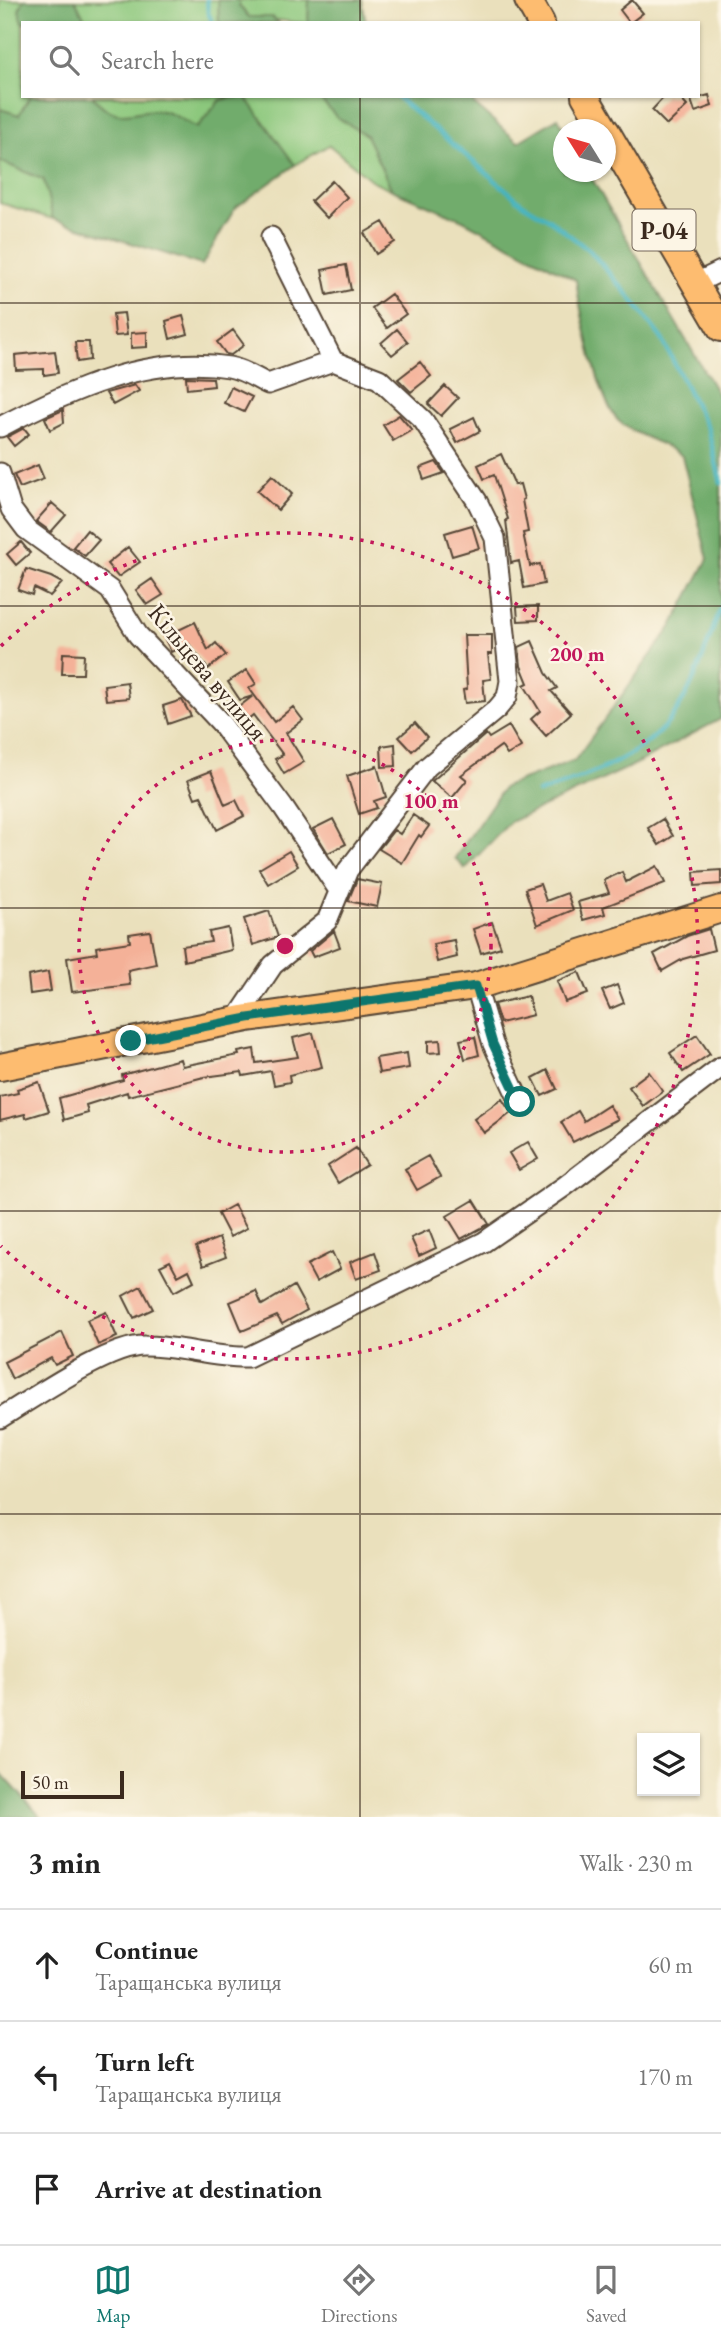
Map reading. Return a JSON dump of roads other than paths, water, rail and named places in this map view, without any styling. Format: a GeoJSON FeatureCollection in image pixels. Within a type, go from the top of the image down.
{"type":"FeatureCollection","features":[{"type":"Feature","properties":{"kind":"main road"},"geometry":{"type":"LineString","coordinates":[[528,0],[540,21]]}},
{"type":"Feature","properties":{"kind":"main road","name":"Р-04"},"geometry":{"type":"LineString","coordinates":[[586,98],[599,119]]}},
{"type":"Feature","properties":{"kind":"main road","name":"Р-04"},"geometry":{"type":"LineString","coordinates":[[616,148],[721,328]]}},
{"type":"Feature","properties":{"kind":"main road"},"geometry":{"type":"LineString","coordinates":[[0,1067],[236,1020],[476,986],[721,909]]}},
{"type":"Feature","properties":{"kind":"street"},"geometry":{"type":"LineString","coordinates":[[271,237],[333,361]]}},
{"type":"Feature","properties":{"kind":"street"},"geometry":{"type":"LineString","coordinates":[[696,283],[721,271]]}},
{"type":"Feature","properties":{"kind":"street"},"geometry":{"type":"LineString","coordinates":[[0,427],[40,406],[113,376],[196,364],[232,367],[268,384],[333,361],[380,379],[423,420],[477,501],[495,538],[510,681],[507,697],[497,709],[427,767],[381,825],[338,889],[327,921],[273,965],[236,1020]]}},
{"type":"Feature","properties":{"kind":"street","name":"Кільцева вулиця"},"geometry":{"type":"LineString","coordinates":[[0,473],[12,509],[26,529],[110,590],[138,635],[220,722],[283,807],[338,889]]}},
{"type":"Feature","properties":{"kind":"street"},"geometry":{"type":"LineString","coordinates":[[476,986],[493,1044],[520,1102]]}},
{"type":"Feature","properties":{"kind":"street"},"geometry":{"type":"LineString","coordinates":[[0,1418],[114,1352],[144,1345],[228,1357],[248,1357],[484,1241],[575,1178],[721,1067]]}},
{"type":"Feature","properties":{"kind":"waterway"},"geometry":{"type":"LineString","coordinates":[[207,0],[212,21]]}},
{"type":"Feature","properties":{"kind":"waterway"},"geometry":{"type":"LineString","coordinates":[[398,98],[523,204],[550,220],[590,251],[630,297],[662,339],[708,430],[721,483]]}},
{"type":"Feature","properties":{"kind":"waterway"},"geometry":{"type":"LineString","coordinates":[[538,793],[609,766],[643,746],[657,734],[687,694],[721,607]]}}]}
